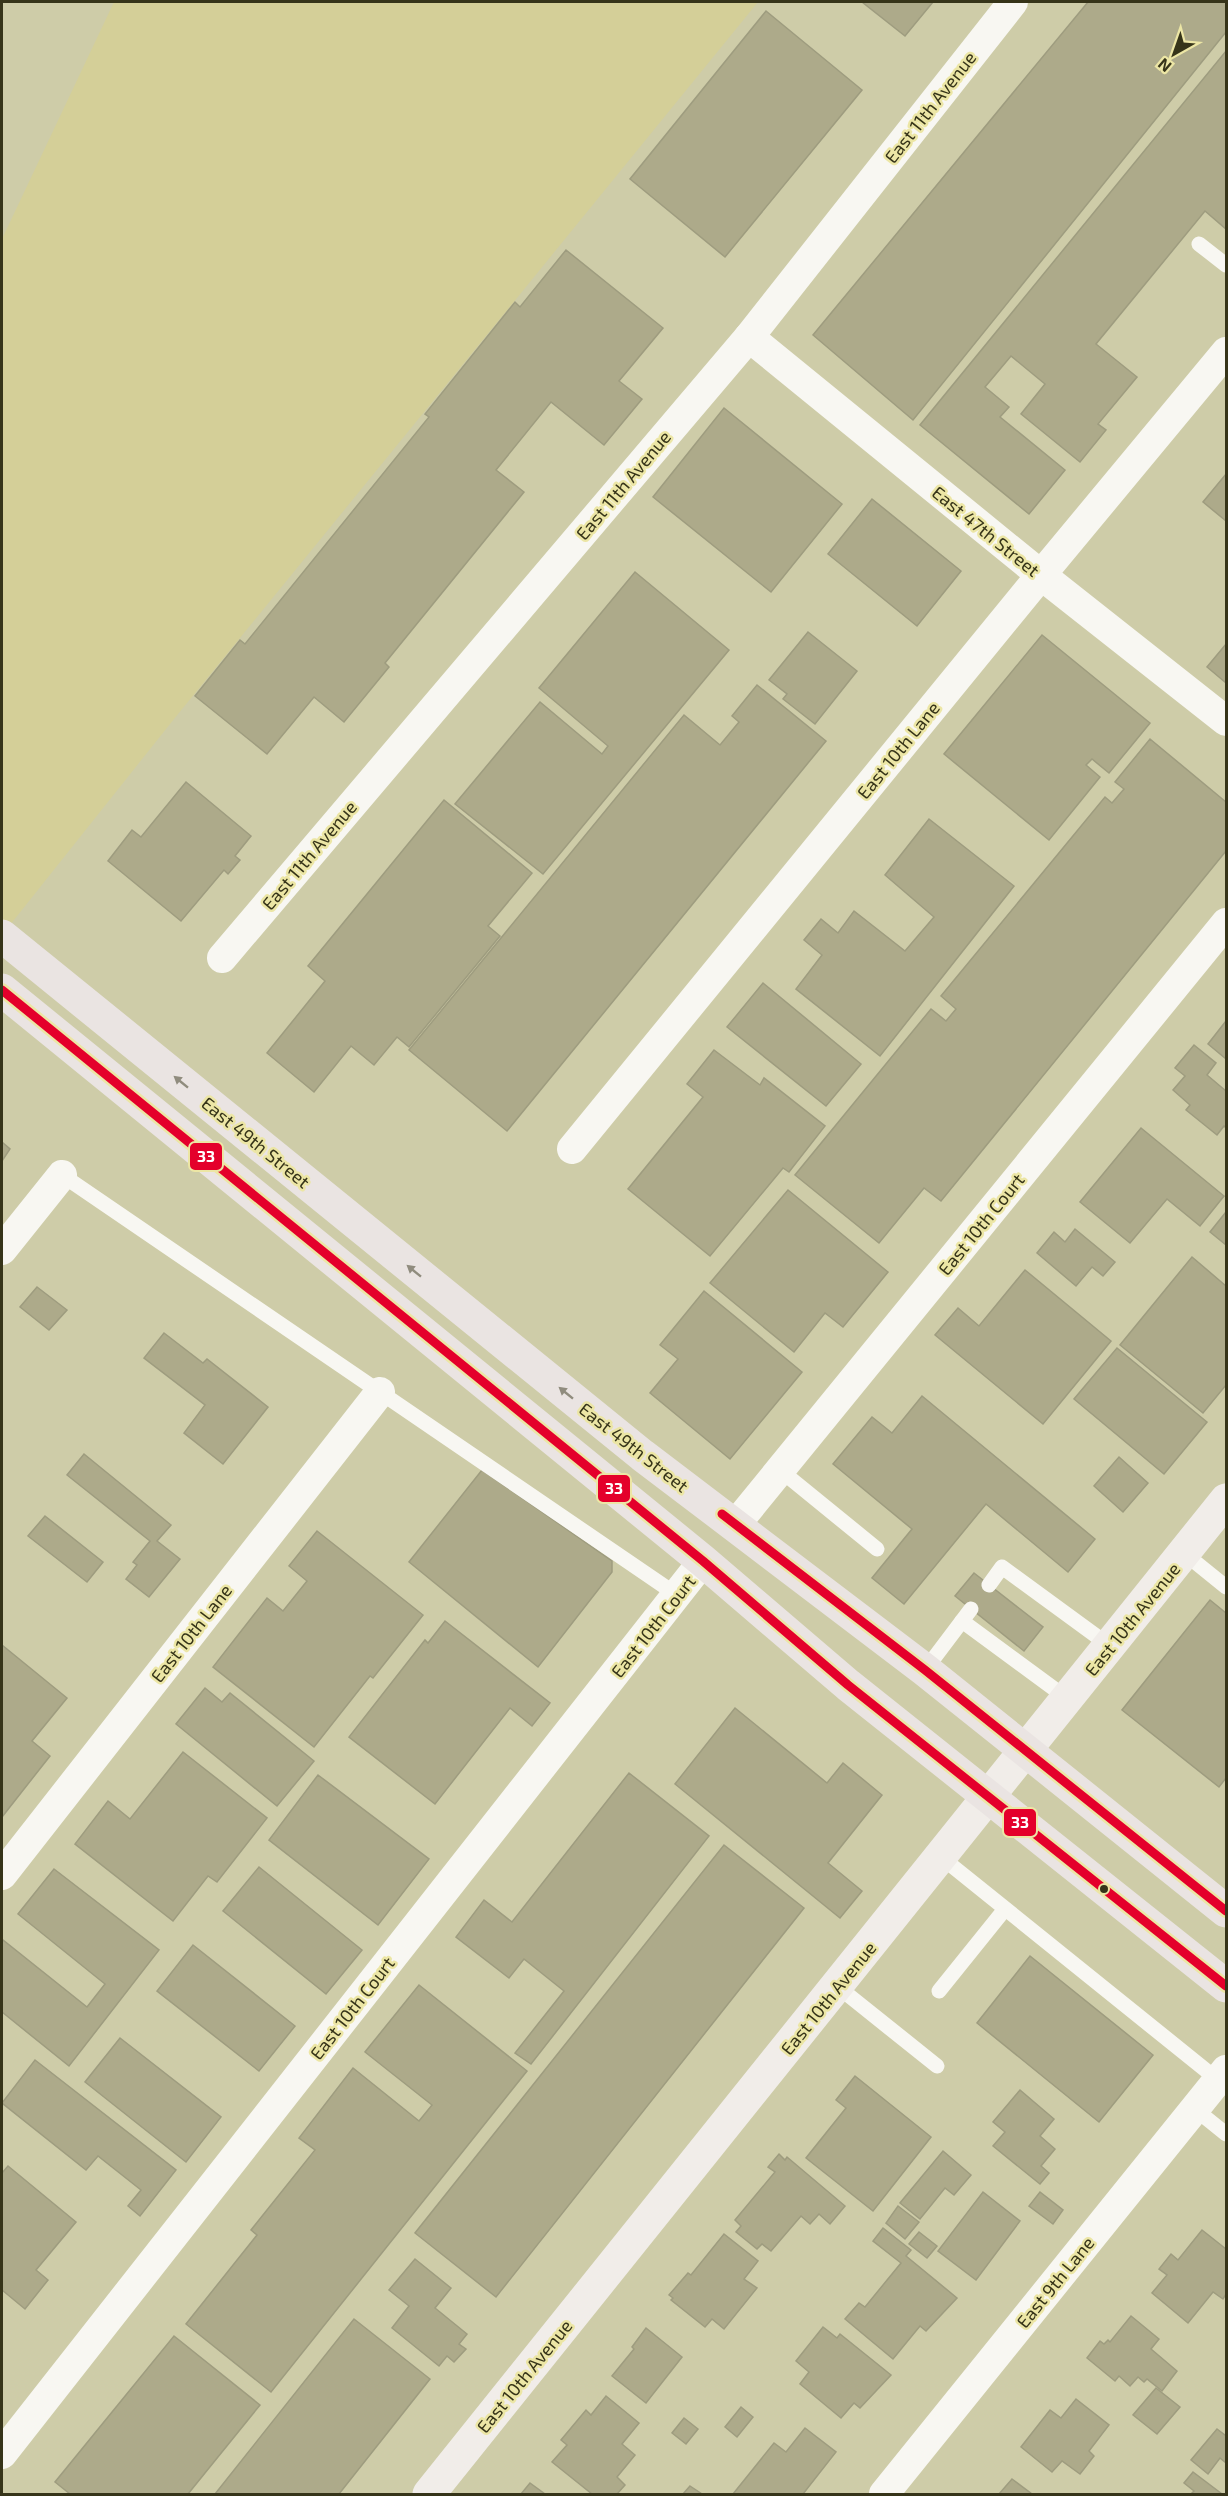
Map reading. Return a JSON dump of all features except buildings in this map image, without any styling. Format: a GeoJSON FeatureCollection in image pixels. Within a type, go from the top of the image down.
{"type":"FeatureCollection","features":[{"type":"Feature","properties":{"kind":"main road","name":"East 49th Street"},"geometry":{"type":"LineString","coordinates":[[2,936],[642,1455],[926,1670],[1227,1911]]}},
{"type":"Feature","properties":{"kind":"main road"},"geometry":{"type":"LineString","coordinates":[[11,998],[703,1561],[848,1685],[1227,1986]]}},
{"type":"Feature","properties":{"kind":"street","name":"East 11th Avenue"},"geometry":{"type":"LineString","coordinates":[[222,958],[749,337],[1013,2]]}},
{"type":"Feature","properties":{"kind":"street","name":"East 47th Street"},"geometry":{"type":"LineString","coordinates":[[749,337],[1041,575],[1227,722]]}},
{"type":"Feature","properties":{"kind":"street","name":"East 10th Lane"},"geometry":{"type":"LineString","coordinates":[[572,1149],[1041,575],[1227,352]]}},
{"type":"Feature","properties":{"kind":"street","name":"East 10th Court"},"geometry":{"type":"LineString","coordinates":[[736,1524],[1227,923]]}},
{"type":"Feature","properties":{"kind":"street"},"geometry":{"type":"LineString","coordinates":[[2,1250],[63,1175]]}},
{"type":"Feature","properties":{"kind":"street","name":"East 10th Lane"},"geometry":{"type":"LineString","coordinates":[[2,1875],[380,1392]]}},
{"type":"Feature","properties":{"kind":"street","name":"East 10th Avenue"},"geometry":{"type":"LineString","coordinates":[[429,2494],[1227,1500]]}},
{"type":"Feature","properties":{"kind":"street","name":"East 10th Court"},"geometry":{"type":"LineString","coordinates":[[2,2454],[703,1561]]}},
{"type":"Feature","properties":{"kind":"street","name":"East 9th Lane"},"geometry":{"type":"LineString","coordinates":[[884,2494],[1222,2075]]}},
{"type":"Feature","properties":{"kind":"lane"},"geometry":{"type":"LineString","coordinates":[[1199,244],[1227,265]]}},
{"type":"Feature","properties":{"kind":"lane"},"geometry":{"type":"LineString","coordinates":[[63,1175],[677,1595]]}},
{"type":"Feature","properties":{"kind":"lane"},"geometry":{"type":"LineString","coordinates":[[780,1470],[877,1549]]}},
{"type":"Feature","properties":{"kind":"lane"},"geometry":{"type":"LineString","coordinates":[[1184,1553],[1227,1587]]}},
{"type":"Feature","properties":{"kind":"lane"},"geometry":{"type":"LineString","coordinates":[[989,1585],[1002,1567],[1110,1646]]}},
{"type":"Feature","properties":{"kind":"lane"},"geometry":{"type":"LineString","coordinates":[[926,1670],[967,1615],[1068,1699]]}},
{"type":"Feature","properties":{"kind":"lane"},"geometry":{"type":"LineString","coordinates":[[941,1857],[1005,1909],[1222,2075]]}},
{"type":"Feature","properties":{"kind":"lane"},"geometry":{"type":"LineString","coordinates":[[939,1991],[1005,1909]]}},
{"type":"Feature","properties":{"kind":"lane"},"geometry":{"type":"LineString","coordinates":[[837,1986],[937,2066]]}},
{"type":"Feature","properties":{"kind":"lane"},"geometry":{"type":"LineString","coordinates":[[1195,2109],[1227,2134]]}},
{"type":"Feature","properties":{"kind":"shaded area"},"geometry":{"type":"Polygon","coordinates":[[[114,2],[758,2],[174,719],[2,935],[2,239],[114,2]]]}},
{"type":"Feature","properties":{"kind":"transit line","name":"33"},"geometry":{"type":"LineString","coordinates":[[2,990],[703,1561],[848,1685],[1226,1986]]}},
{"type":"Feature","properties":{"kind":"transit line","name":"33"},"geometry":{"type":"LineString","coordinates":[[722,1514],[925,1670],[1226,1911]]}}]}
